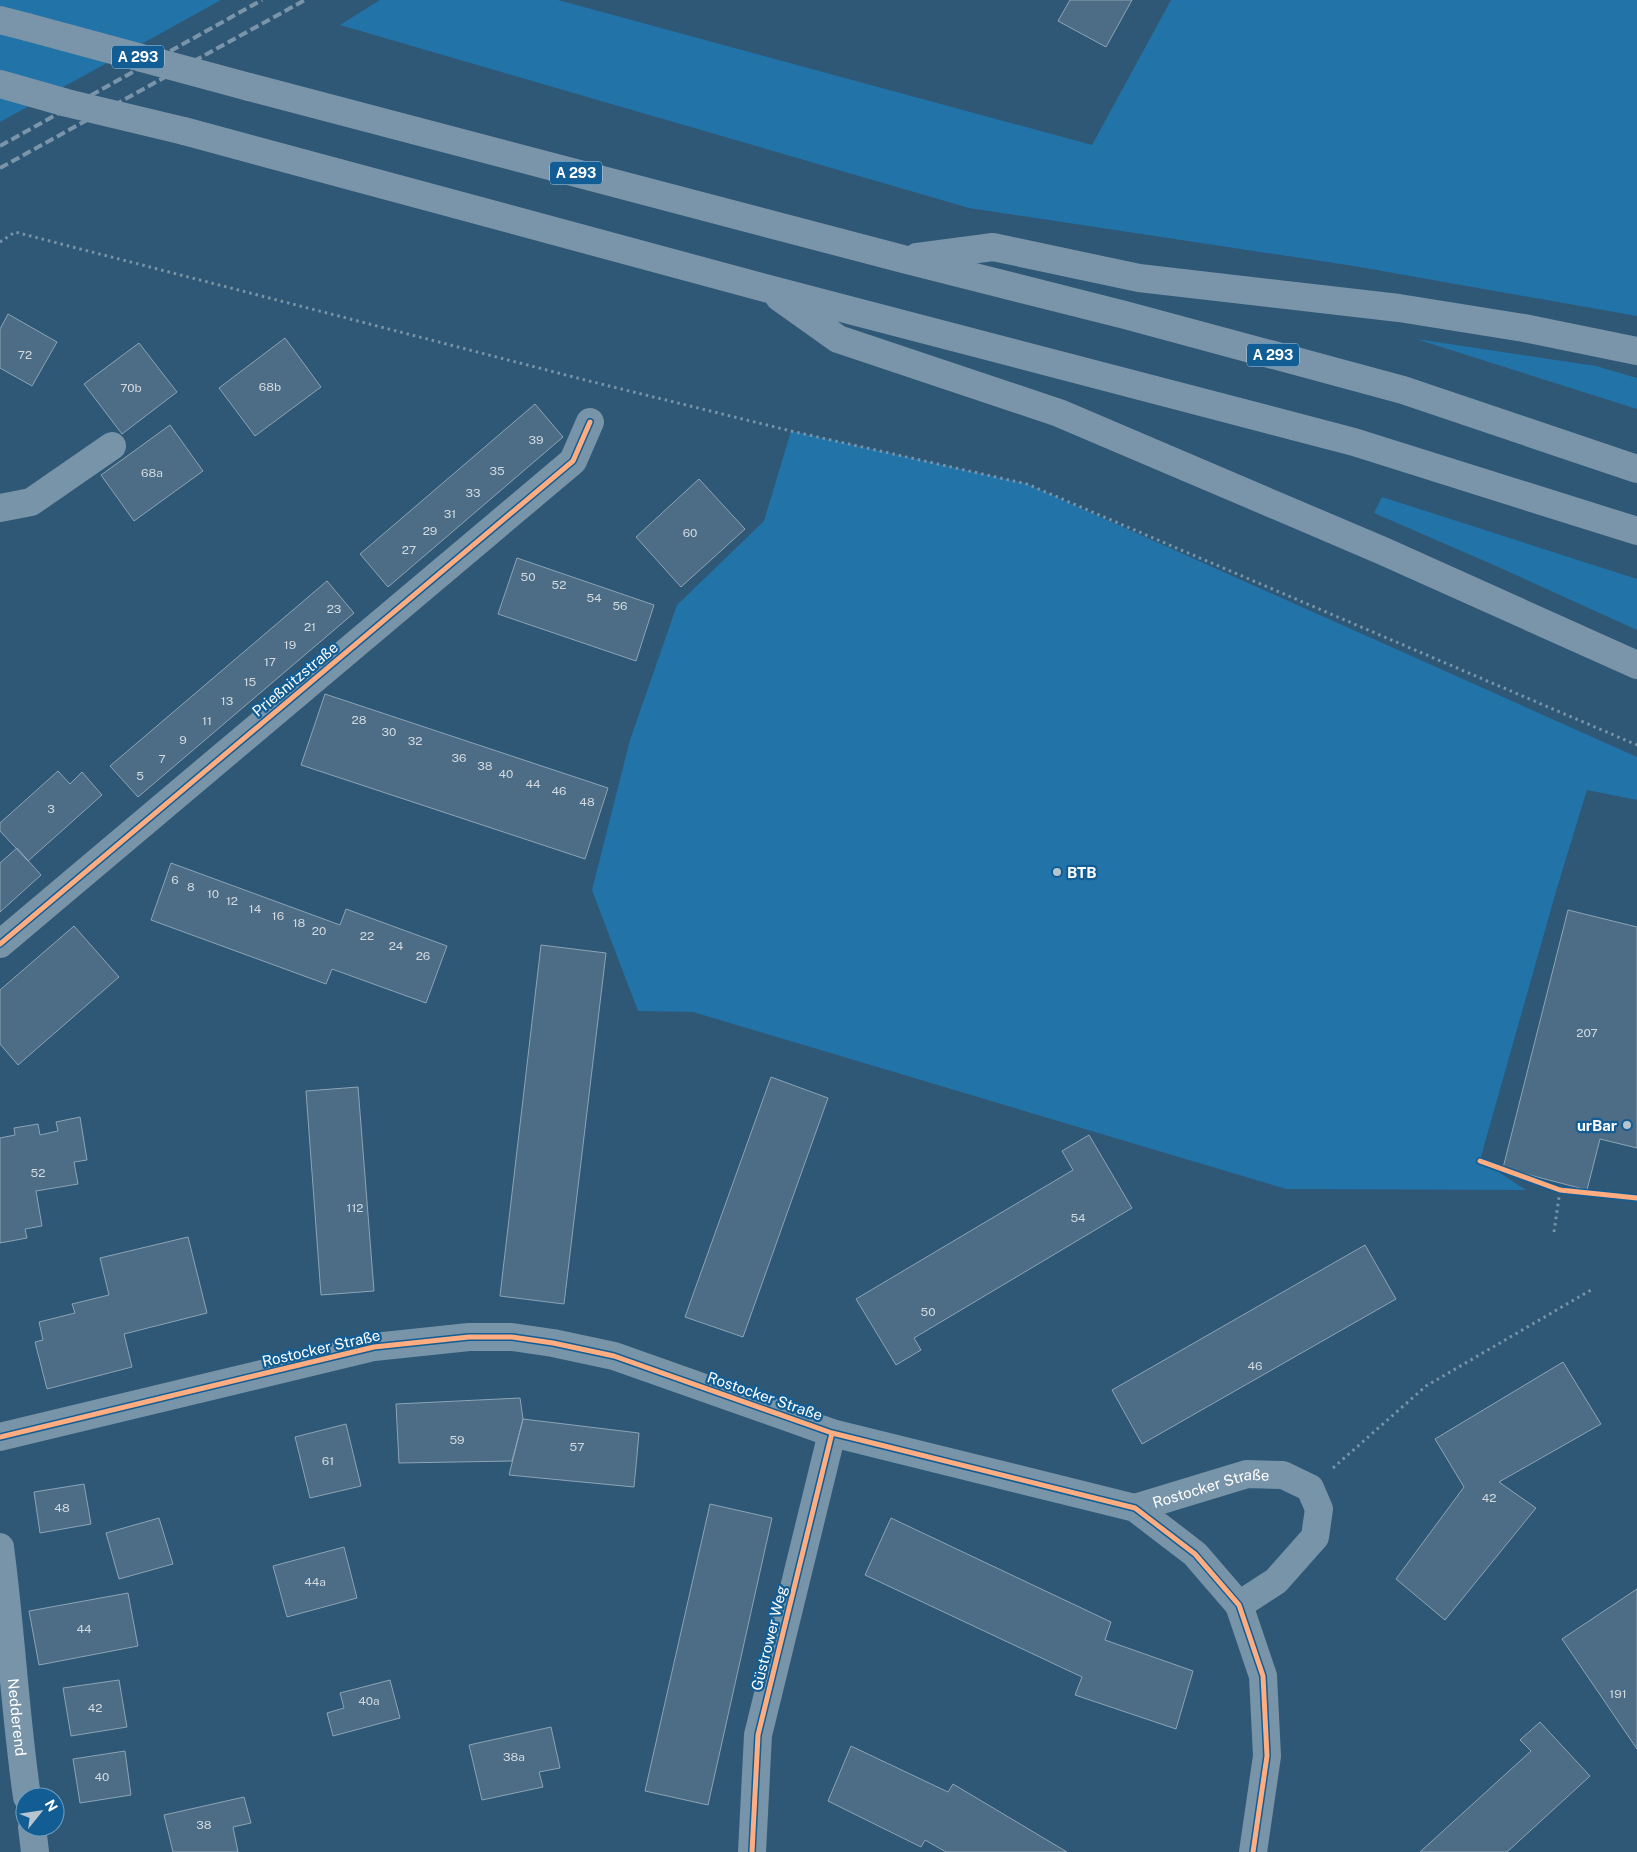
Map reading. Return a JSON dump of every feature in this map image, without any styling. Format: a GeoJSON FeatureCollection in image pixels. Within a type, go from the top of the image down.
{"type":"FeatureCollection","features":[{"type":"Feature","properties":{"kind":"highway","name":"A 293"},"geometry":{"type":"LineString","coordinates":[[0,20],[1404,390],[1637,469]]}},
{"type":"Feature","properties":{"kind":"highway"},"geometry":{"type":"LineString","coordinates":[[0,84],[66,103],[184,130],[765,288],[1354,442],[1637,531]]}},
{"type":"Feature","properties":{"kind":"highway"},"geometry":{"type":"LineString","coordinates":[[903,259],[993,247],[1139,278],[1399,308],[1524,328],[1637,351]]}},
{"type":"Feature","properties":{"kind":"highway"},"geometry":{"type":"LineString","coordinates":[[765,288],[838,339],[1059,414],[1383,551],[1637,665]]}},
{"type":"Feature","properties":{"kind":"street","name":"Prießnitzstraße"},"geometry":{"type":"LineString","coordinates":[[0,944],[573,461],[590,422]]}},
{"type":"Feature","properties":{"kind":"street"},"geometry":{"type":"LineString","coordinates":[[0,508],[31,502],[112,446]]}},
{"type":"Feature","properties":{"kind":"street","name":"Rostocker Straße"},"geometry":{"type":"LineString","coordinates":[[0,1437],[374,1347],[469,1337],[512,1337],[553,1343],[614,1356],[832,1433],[1135,1508],[1195,1554],[1239,1605],[1263,1676],[1266,1756],[1253,1852]]}},
{"type":"Feature","properties":{"kind":"street","name":"Güstrower Weg"},"geometry":{"type":"LineString","coordinates":[[752,1852],[758,1735],[832,1433]]}},
{"type":"Feature","properties":{"kind":"street","name":"Rostocker Straße"},"geometry":{"type":"LineString","coordinates":[[1135,1508],[1247,1474],[1283,1475],[1310,1488]]}},
{"type":"Feature","properties":{"kind":"street"},"geometry":{"type":"LineString","coordinates":[[1239,1605],[1276,1581],[1316,1537],[1318,1510],[1310,1488]]}},
{"type":"Feature","properties":{"kind":"street","name":"Nedderend"},"geometry":{"type":"LineString","coordinates":[[0,1548],[4,1604],[25,1787]]}},
{"type":"Feature","properties":{"kind":"street"},"geometry":{"type":"LineString","coordinates":[[33,1837],[35,1852]]}},
{"type":"Feature","properties":{"kind":"path"},"geometry":{"type":"LineString","coordinates":[[0,242],[16,232],[589,381],[791,431],[1027,484],[1637,744]]}},
{"type":"Feature","properties":{"kind":"path"},"geometry":{"type":"LineString","coordinates":[[1554,1232],[1560,1190]]}},
{"type":"Feature","properties":{"kind":"path"},"geometry":{"type":"LineString","coordinates":[[1310,1488],[1426,1386],[1591,1290]]}},
{"type":"Feature","properties":{"kind":"shaded area"},"geometry":{"type":"Polygon","coordinates":[[[0,0],[221,0],[0,122],[0,0]]]}},
{"type":"Feature","properties":{"kind":"shaded area"},"geometry":{"type":"Polygon","coordinates":[[[380,0],[558,0],[1092,145],[1171,0],[1637,0],[1637,316],[1354,266],[969,208],[340,25],[380,0]]]}},
{"type":"Feature","properties":{"kind":"shaded area"},"geometry":{"type":"Polygon","coordinates":[[[1416,339],[1596,366],[1637,378],[1637,409],[1416,339]]]}},
{"type":"Feature","properties":{"kind":"shaded area"},"geometry":{"type":"Polygon","coordinates":[[[791,431],[1027,484],[1637,757],[1637,800],[1587,790],[1557,888],[1480,1160],[1526,1190],[1286,1189],[693,1012],[638,1011],[592,890],[630,740],[677,605],[764,521],[791,431]]]}},
{"type":"Feature","properties":{"kind":"shaded area"},"geometry":{"type":"Polygon","coordinates":[[[1382,497],[1637,579],[1637,630],[1374,513],[1382,497]]]}},
{"type":"Feature","properties":{"kind":"building"},"geometry":{"type":"Polygon","coordinates":[[[1070,0],[1132,0],[1106,47],[1058,21],[1070,0]]]}},
{"type":"Feature","properties":{"kind":"building"},"geometry":{"type":"Polygon","coordinates":[[[8,314],[57,342],[32,386],[0,368],[0,329],[8,314]]]}},
{"type":"Feature","properties":{"kind":"building"},"geometry":{"type":"Polygon","coordinates":[[[285,338],[321,387],[255,436],[219,388],[285,338]]]}},
{"type":"Feature","properties":{"kind":"building"},"geometry":{"type":"Polygon","coordinates":[[[139,343],[177,392],[122,434],[84,384],[139,343]]]}},
{"type":"Feature","properties":{"kind":"building"},"geometry":{"type":"Polygon","coordinates":[[[535,404],[563,437],[388,587],[360,554],[535,404]]]}},
{"type":"Feature","properties":{"kind":"building"},"geometry":{"type":"Polygon","coordinates":[[[170,425],[203,471],[134,521],[101,475],[170,425]]]}},
{"type":"Feature","properties":{"kind":"building"},"geometry":{"type":"Polygon","coordinates":[[[699,479],[745,529],[681,587],[636,537],[699,479]]]}},
{"type":"Feature","properties":{"kind":"building"},"geometry":{"type":"Polygon","coordinates":[[[517,558],[654,605],[636,661],[498,614],[517,558]]]}},
{"type":"Feature","properties":{"kind":"building"},"geometry":{"type":"Polygon","coordinates":[[[327,581],[354,613],[138,797],[110,766],[327,581]]]}},
{"type":"Feature","properties":{"kind":"building"},"geometry":{"type":"Polygon","coordinates":[[[325,694],[608,788],[585,859],[301,765],[325,694]]]}},
{"type":"Feature","properties":{"kind":"building"},"geometry":{"type":"Polygon","coordinates":[[[58,771],[70,784],[82,772],[102,795],[28,861],[0,831],[0,823],[58,771]]]}},
{"type":"Feature","properties":{"kind":"building"},"geometry":{"type":"Polygon","coordinates":[[[17,848],[41,875],[0,912],[0,863],[17,848]]]}},
{"type":"Feature","properties":{"kind":"building"},"geometry":{"type":"Polygon","coordinates":[[[171,863],[340,925],[346,909],[447,946],[426,1003],[332,969],[326,984],[151,920],[171,863]]]}},
{"type":"Feature","properties":{"kind":"building"},"geometry":{"type":"Polygon","coordinates":[[[1568,910],[1637,927],[1637,1148],[1600,1139],[1587,1190],[1503,1168],[1568,910]]]}},
{"type":"Feature","properties":{"kind":"building"},"geometry":{"type":"Polygon","coordinates":[[[74,926],[119,977],[18,1065],[0,1044],[0,990],[74,926]]]}},
{"type":"Feature","properties":{"kind":"building"},"geometry":{"type":"Polygon","coordinates":[[[541,945],[606,953],[564,1304],[500,1296],[541,945]]]}},
{"type":"Feature","properties":{"kind":"building"},"geometry":{"type":"Polygon","coordinates":[[[771,1077],[828,1098],[743,1337],[685,1317],[771,1077]]]}},
{"type":"Feature","properties":{"kind":"building"},"geometry":{"type":"Polygon","coordinates":[[[358,1087],[374,1291],[321,1295],[306,1091],[358,1087]]]}},
{"type":"Feature","properties":{"kind":"building"},"geometry":{"type":"Polygon","coordinates":[[[80,1117],[87,1160],[74,1162],[78,1184],[36,1191],[42,1226],[25,1229],[27,1238],[0,1243],[0,1138],[15,1135],[14,1128],[38,1124],[40,1135],[58,1131],[56,1122],[80,1117]]]}},
{"type":"Feature","properties":{"kind":"building"},"geometry":{"type":"Polygon","coordinates":[[[1089,1135],[1132,1208],[914,1338],[921,1350],[896,1365],[856,1299],[1073,1170],[1062,1151],[1089,1135]]]}},
{"type":"Feature","properties":{"kind":"building"},"geometry":{"type":"Polygon","coordinates":[[[188,1237],[207,1313],[124,1334],[132,1367],[47,1389],[35,1342],[43,1340],[39,1322],[75,1313],[72,1304],[109,1295],[100,1258],[188,1237]]]}},
{"type":"Feature","properties":{"kind":"building"},"geometry":{"type":"Polygon","coordinates":[[[1365,1245],[1396,1299],[1142,1444],[1112,1390],[1365,1245]]]}},
{"type":"Feature","properties":{"kind":"building"},"geometry":{"type":"Polygon","coordinates":[[[1563,1362],[1601,1424],[1499,1482],[1536,1508],[1445,1620],[1396,1579],[1464,1487],[1435,1439],[1563,1362]]]}},
{"type":"Feature","properties":{"kind":"building"},"geometry":{"type":"Polygon","coordinates":[[[520,1398],[523,1419],[512,1461],[399,1463],[396,1404],[520,1398]]]}},
{"type":"Feature","properties":{"kind":"building"},"geometry":{"type":"Polygon","coordinates":[[[523,1419],[639,1433],[634,1487],[509,1475],[523,1419]]]}},
{"type":"Feature","properties":{"kind":"building"},"geometry":{"type":"Polygon","coordinates":[[[346,1424],[361,1486],[310,1498],[295,1437],[346,1424]]]}},
{"type":"Feature","properties":{"kind":"building"},"geometry":{"type":"Polygon","coordinates":[[[84,1484],[91,1524],[40,1533],[34,1492],[84,1484]]]}},
{"type":"Feature","properties":{"kind":"building"},"geometry":{"type":"Polygon","coordinates":[[[710,1504],[772,1518],[708,1805],[645,1791],[710,1504]]]}},
{"type":"Feature","properties":{"kind":"building"},"geometry":{"type":"Polygon","coordinates":[[[159,1518],[173,1564],[119,1579],[106,1533],[159,1518]]]}},
{"type":"Feature","properties":{"kind":"building"},"geometry":{"type":"Polygon","coordinates":[[[891,1518],[1111,1622],[1105,1640],[1193,1671],[1176,1729],[1075,1695],[1082,1677],[865,1575],[891,1518]]]}},
{"type":"Feature","properties":{"kind":"building"},"geometry":{"type":"Polygon","coordinates":[[[344,1547],[357,1598],[287,1617],[273,1566],[344,1547]]]}},
{"type":"Feature","properties":{"kind":"building"},"geometry":{"type":"Polygon","coordinates":[[[1637,1589],[1637,1749],[1562,1639],[1637,1589]]]}},
{"type":"Feature","properties":{"kind":"building"},"geometry":{"type":"Polygon","coordinates":[[[128,1593],[138,1646],[39,1665],[29,1611],[128,1593]]]}},
{"type":"Feature","properties":{"kind":"building"},"geometry":{"type":"Polygon","coordinates":[[[119,1680],[127,1727],[71,1736],[63,1688],[119,1680]]]}},
{"type":"Feature","properties":{"kind":"building"},"geometry":{"type":"Polygon","coordinates":[[[390,1680],[400,1718],[333,1736],[327,1713],[344,1708],[340,1693],[390,1680]]]}},
{"type":"Feature","properties":{"kind":"building"},"geometry":{"type":"Polygon","coordinates":[[[1540,1722],[1590,1776],[1507,1852],[1420,1852],[1531,1751],[1520,1740],[1540,1722]]]}},
{"type":"Feature","properties":{"kind":"building"},"geometry":{"type":"Polygon","coordinates":[[[551,1727],[560,1768],[539,1772],[543,1787],[482,1800],[469,1745],[551,1727]]]}},
{"type":"Feature","properties":{"kind":"building"},"geometry":{"type":"Polygon","coordinates":[[[851,1746],[948,1792],[953,1784],[1067,1852],[946,1852],[925,1840],[921,1847],[828,1801],[851,1746]]]}},
{"type":"Feature","properties":{"kind":"building"},"geometry":{"type":"Polygon","coordinates":[[[125,1751],[131,1795],[80,1803],[73,1759],[125,1751]]]}},
{"type":"Feature","properties":{"kind":"building"},"geometry":{"type":"Polygon","coordinates":[[[244,1797],[251,1823],[233,1827],[238,1852],[173,1852],[164,1815],[244,1797]]]}},
{"type":"Feature","properties":{"kind":"railway"},"geometry":{"type":"LineString","coordinates":[[0,146],[262,0]]}},
{"type":"Feature","properties":{"kind":"railway"},"geometry":{"type":"LineString","coordinates":[[0,168],[305,0]]}},
{"type":"Feature","properties":{"kind":"cycle path"},"geometry":{"type":"LineString","coordinates":[[0,944],[573,461],[590,422]]}},
{"type":"Feature","properties":{"kind":"cycle path"},"geometry":{"type":"LineString","coordinates":[[1480,1161],[1560,1190],[1637,1198]]}},
{"type":"Feature","properties":{"kind":"cycle path"},"geometry":{"type":"LineString","coordinates":[[0,1437],[374,1347],[469,1337],[512,1337],[553,1343],[614,1356],[832,1433],[1135,1508],[1195,1554],[1239,1605],[1263,1676],[1267,1756],[1253,1852]]}},
{"type":"Feature","properties":{"kind":"cycle path"},"geometry":{"type":"LineString","coordinates":[[752,1852],[758,1735],[832,1433]]}},
{"type":"Feature","properties":{"kind":"place","name":"BTB"},"geometry":{"type":"Point","coordinates":[1057,872]}},
{"type":"Feature","properties":{"kind":"place","name":"urBar"},"geometry":{"type":"Point","coordinates":[1627,1125]}}]}
